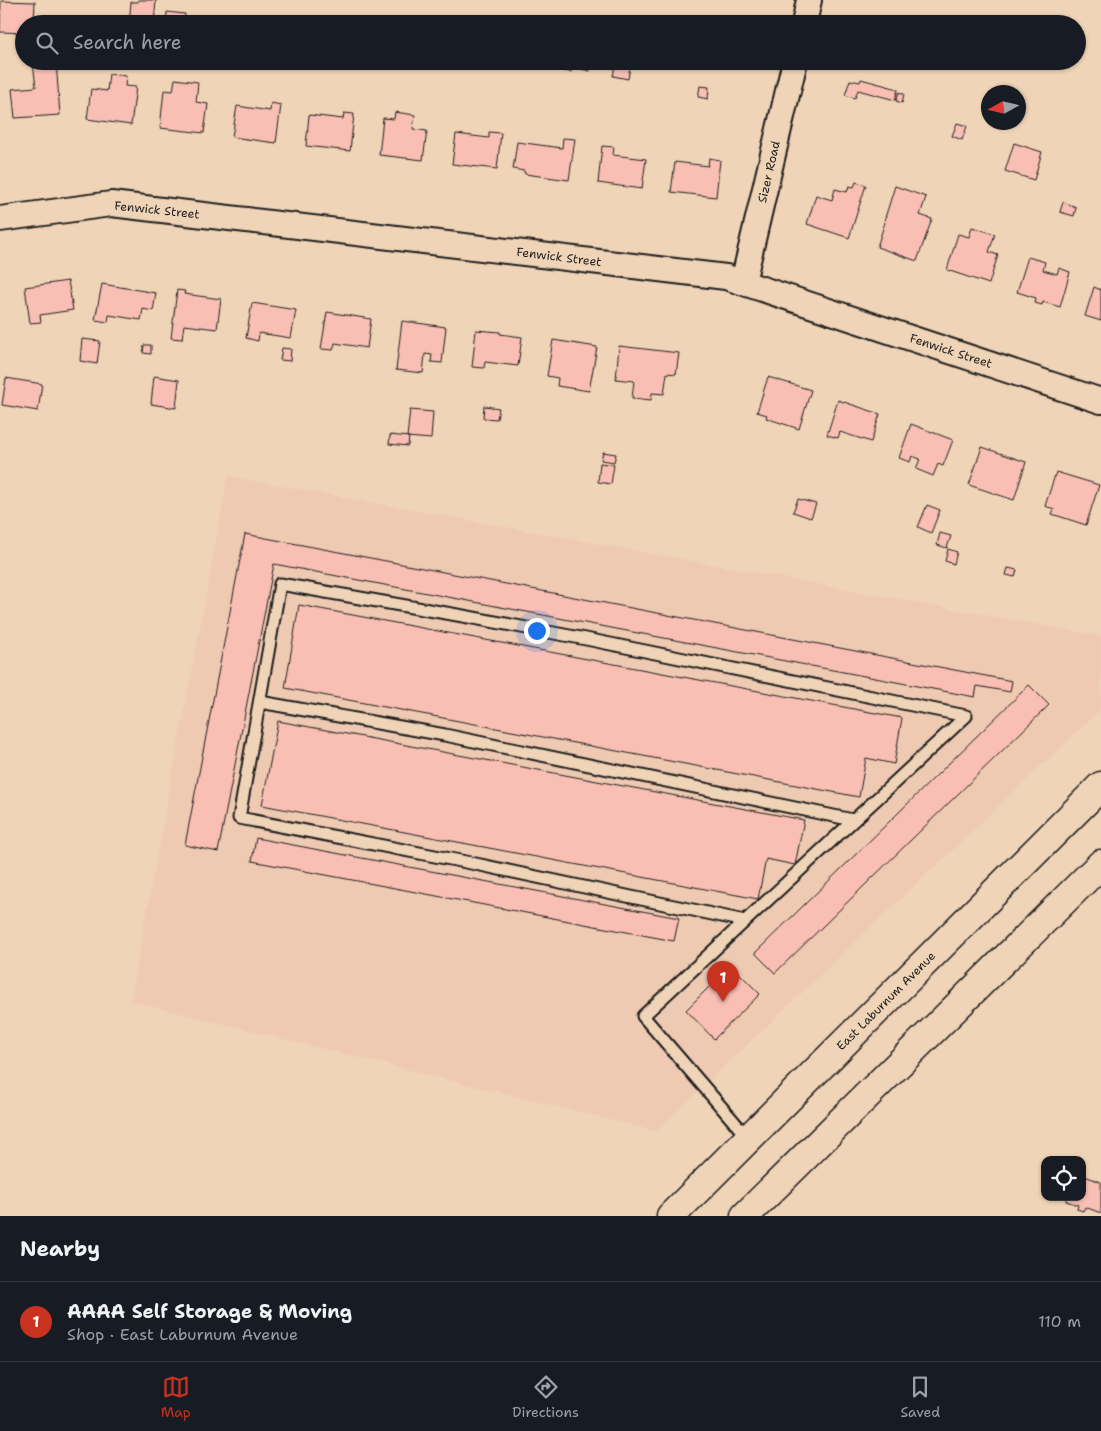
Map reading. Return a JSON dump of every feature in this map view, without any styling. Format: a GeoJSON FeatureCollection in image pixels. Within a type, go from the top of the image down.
{"type":"FeatureCollection","features":[{"type":"Feature","properties":{"kind":"main road","name":"East Laburnum Avenue"},"geometry":{"type":"LineString","coordinates":[[671,1216],[1101,786]]}},
{"type":"Feature","properties":{"kind":"main road"},"geometry":{"type":"LineString","coordinates":[[745,1216],[1101,864]]}},
{"type":"Feature","properties":{"kind":"street"},"geometry":{"type":"LineString","coordinates":[[806,15],[809,0]]}},
{"type":"Feature","properties":{"kind":"street","name":"Sizer Road"},"geometry":{"type":"LineString","coordinates":[[743,282],[793,70]]}},
{"type":"Feature","properties":{"kind":"street","name":"Fenwick Street"},"geometry":{"type":"LineString","coordinates":[[0,219],[111,204],[716,276],[743,282],[1101,401]]}},
{"type":"Feature","properties":{"kind":"lane"},"geometry":{"type":"LineString","coordinates":[[745,921],[471,863],[240,818],[280,584],[596,641],[966,716],[643,1016],[748,1138]]}},
{"type":"Feature","properties":{"kind":"lane"},"geometry":{"type":"LineString","coordinates":[[260,702],[446,735],[853,820]]}},
{"type":"Feature","properties":{"kind":"shaded area"},"geometry":{"type":"Polygon","coordinates":[[[228,476],[1101,636],[1101,709],[656,1131],[130,1001],[228,476]]]}},
{"type":"Feature","properties":{"kind":"building"},"geometry":{"type":"Polygon","coordinates":[[[138,0],[156,0],[155,15],[130,15],[131,2],[138,2],[138,0]]]}},
{"type":"Feature","properties":{"kind":"building"},"geometry":{"type":"Polygon","coordinates":[[[1,1],[35,2],[34,15],[15,15],[15,33],[0,32],[1,1]]]}},
{"type":"Feature","properties":{"kind":"building"},"geometry":{"type":"Polygon","coordinates":[[[167,12],[185,14],[185,15],[167,15],[167,12]]]}},
{"type":"Feature","properties":{"kind":"building"},"geometry":{"type":"Polygon","coordinates":[[[34,70],[57,70],[60,115],[15,118],[12,89],[36,87],[34,70]]]}},
{"type":"Feature","properties":{"kind":"building"},"geometry":{"type":"Polygon","coordinates":[[[614,70],[630,70],[628,79],[613,76],[614,70]]]}},
{"type":"Feature","properties":{"kind":"building"},"geometry":{"type":"Polygon","coordinates":[[[109,74],[126,76],[125,86],[136,87],[131,125],[87,119],[91,89],[107,91],[109,74]]]}},
{"type":"Feature","properties":{"kind":"building"},"geometry":{"type":"Polygon","coordinates":[[[175,79],[198,82],[196,102],[208,104],[204,133],[160,128],[164,90],[173,91],[175,79]]]}},
{"type":"Feature","properties":{"kind":"building"},"geometry":{"type":"Polygon","coordinates":[[[861,79],[898,89],[895,100],[858,90],[855,98],[845,95],[850,80],[860,82],[861,79]]]}},
{"type":"Feature","properties":{"kind":"building"},"geometry":{"type":"Polygon","coordinates":[[[700,86],[709,87],[708,99],[698,97],[700,86]]]}},
{"type":"Feature","properties":{"kind":"building"},"geometry":{"type":"Polygon","coordinates":[[[899,92],[904,94],[902,103],[896,101],[899,92]]]}},
{"type":"Feature","properties":{"kind":"building"},"geometry":{"type":"Polygon","coordinates":[[[271,103],[281,105],[276,143],[232,137],[237,106],[270,111],[271,103]]]}},
{"type":"Feature","properties":{"kind":"building"},"geometry":{"type":"Polygon","coordinates":[[[395,112],[415,115],[413,129],[427,131],[423,160],[379,155],[383,118],[394,119],[395,112]]]}},
{"type":"Feature","properties":{"kind":"building"},"geometry":{"type":"Polygon","coordinates":[[[344,113],[354,114],[350,151],[306,146],[309,115],[343,119],[344,113]]]}},
{"type":"Feature","properties":{"kind":"building"},"geometry":{"type":"Polygon","coordinates":[[[957,123],[967,126],[962,140],[952,136],[957,123]]]}},
{"type":"Feature","properties":{"kind":"building"},"geometry":{"type":"Polygon","coordinates":[[[489,132],[501,133],[497,169],[452,164],[456,134],[489,138],[489,132]]]}},
{"type":"Feature","properties":{"kind":"building"},"geometry":{"type":"Polygon","coordinates":[[[563,138],[575,139],[569,180],[525,174],[524,171],[513,169],[517,142],[562,148],[563,138]]]}},
{"type":"Feature","properties":{"kind":"building"},"geometry":{"type":"Polygon","coordinates":[[[1014,143],[1042,152],[1034,180],[1005,171],[1014,143]]]}},
{"type":"Feature","properties":{"kind":"building"},"geometry":{"type":"Polygon","coordinates":[[[602,146],[614,147],[613,155],[646,159],[642,189],[598,183],[602,146]]]}},
{"type":"Feature","properties":{"kind":"building"},"geometry":{"type":"Polygon","coordinates":[[[709,158],[720,160],[716,197],[671,192],[675,162],[708,166],[709,158]]]}},
{"type":"Feature","properties":{"kind":"building"},"geometry":{"type":"Polygon","coordinates":[[[856,182],[866,185],[849,238],[807,224],[816,195],[832,200],[835,189],[847,192],[849,186],[854,187],[856,182]]]}},
{"type":"Feature","properties":{"kind":"building"},"geometry":{"type":"Polygon","coordinates":[[[895,186],[926,197],[920,215],[932,219],[917,261],[877,247],[895,186]]]}},
{"type":"Feature","properties":{"kind":"building"},"geometry":{"type":"Polygon","coordinates":[[[1063,202],[1076,207],[1074,216],[1060,212],[1063,202]]]}},
{"type":"Feature","properties":{"kind":"building"},"geometry":{"type":"Polygon","coordinates":[[[972,227],[995,234],[989,252],[998,255],[989,284],[947,270],[958,234],[969,237],[972,227]]]}},
{"type":"Feature","properties":{"kind":"building"},"geometry":{"type":"Polygon","coordinates":[[[1028,257],[1045,262],[1043,270],[1057,274],[1059,268],[1070,272],[1060,307],[1043,302],[1042,305],[1035,303],[1036,298],[1017,292],[1028,257]]]}},
{"type":"Feature","properties":{"kind":"building"},"geometry":{"type":"Polygon","coordinates":[[[68,281],[73,310],[40,315],[41,322],[30,323],[25,287],[68,281]]]}},
{"type":"Feature","properties":{"kind":"building"},"geometry":{"type":"Polygon","coordinates":[[[102,284],[156,293],[153,311],[143,309],[141,320],[109,315],[108,322],[95,320],[102,284]]]}},
{"type":"Feature","properties":{"kind":"building"},"geometry":{"type":"Polygon","coordinates":[[[1094,287],[1101,290],[1101,321],[1085,316],[1094,287]]]}},
{"type":"Feature","properties":{"kind":"building"},"geometry":{"type":"Polygon","coordinates":[[[177,290],[185,291],[184,294],[221,299],[217,329],[184,325],[182,339],[171,338],[177,290]]]}},
{"type":"Feature","properties":{"kind":"building"},"geometry":{"type":"Polygon","coordinates":[[[252,303],[296,310],[291,338],[259,333],[258,341],[246,338],[252,303]]]}},
{"type":"Feature","properties":{"kind":"building"},"geometry":{"type":"Polygon","coordinates":[[[327,312],[371,319],[367,348],[335,343],[333,350],[321,349],[327,312]]]}},
{"type":"Feature","properties":{"kind":"building"},"geometry":{"type":"Polygon","coordinates":[[[402,321],[446,327],[442,363],[431,362],[432,355],[425,354],[423,373],[396,370],[402,321]]]}},
{"type":"Feature","properties":{"kind":"building"},"geometry":{"type":"Polygon","coordinates":[[[476,330],[500,332],[500,334],[522,337],[518,366],[485,362],[484,368],[472,367],[476,330]]]}},
{"type":"Feature","properties":{"kind":"building"},"geometry":{"type":"Polygon","coordinates":[[[82,339],[100,341],[97,364],[80,361],[82,339]]]}},
{"type":"Feature","properties":{"kind":"building"},"geometry":{"type":"Polygon","coordinates":[[[553,340],[597,347],[589,391],[557,386],[558,378],[547,376],[553,340]]]}},
{"type":"Feature","properties":{"kind":"building"},"geometry":{"type":"Polygon","coordinates":[[[144,345],[151,345],[151,354],[143,353],[144,345]]]}},
{"type":"Feature","properties":{"kind":"building"},"geometry":{"type":"Polygon","coordinates":[[[619,346],[679,353],[676,374],[667,373],[664,394],[652,393],[651,400],[632,398],[634,381],[616,379],[619,346]]]}},
{"type":"Feature","properties":{"kind":"building"},"geometry":{"type":"Polygon","coordinates":[[[282,348],[291,349],[290,361],[280,360],[282,348]]]}},
{"type":"Feature","properties":{"kind":"building"},"geometry":{"type":"Polygon","coordinates":[[[154,376],[179,380],[176,408],[151,404],[154,376]]]}},
{"type":"Feature","properties":{"kind":"building"},"geometry":{"type":"Polygon","coordinates":[[[768,377],[811,390],[799,429],[766,418],[767,415],[757,412],[768,377]]]}},
{"type":"Feature","properties":{"kind":"building"},"geometry":{"type":"Polygon","coordinates":[[[6,378],[42,384],[38,411],[2,405],[6,378]]]}},
{"type":"Feature","properties":{"kind":"building"},"geometry":{"type":"Polygon","coordinates":[[[838,400],[880,414],[871,442],[840,432],[838,438],[827,435],[838,400]]]}},
{"type":"Feature","properties":{"kind":"building"},"geometry":{"type":"Polygon","coordinates":[[[484,406],[499,408],[497,419],[483,418],[484,406]]]}},
{"type":"Feature","properties":{"kind":"building"},"geometry":{"type":"Polygon","coordinates":[[[410,410],[433,412],[431,439],[407,437],[410,410]]]}},
{"type":"Feature","properties":{"kind":"building"},"geometry":{"type":"Polygon","coordinates":[[[911,424],[953,440],[943,466],[938,464],[933,476],[916,469],[920,459],[912,456],[910,462],[899,458],[911,424]]]}},
{"type":"Feature","properties":{"kind":"building"},"geometry":{"type":"Polygon","coordinates":[[[390,435],[409,437],[408,446],[389,444],[390,435]]]}},
{"type":"Feature","properties":{"kind":"building"},"geometry":{"type":"Polygon","coordinates":[[[982,447],[1026,462],[1014,500],[969,485],[982,447]]]}},
{"type":"Feature","properties":{"kind":"building"},"geometry":{"type":"Polygon","coordinates":[[[603,452],[616,454],[614,462],[601,460],[603,452]]]}},
{"type":"Feature","properties":{"kind":"building"},"geometry":{"type":"Polygon","coordinates":[[[600,463],[614,465],[611,484],[598,482],[600,463]]]}},
{"type":"Feature","properties":{"kind":"building"},"geometry":{"type":"Polygon","coordinates":[[[1056,472],[1099,485],[1086,525],[1052,514],[1054,509],[1045,506],[1056,472]]]}},
{"type":"Feature","properties":{"kind":"building"},"geometry":{"type":"Polygon","coordinates":[[[798,499],[816,504],[811,518],[793,512],[798,499]]]}},
{"type":"Feature","properties":{"kind":"building"},"geometry":{"type":"Polygon","coordinates":[[[927,505],[940,510],[931,533],[918,527],[927,505]]]}},
{"type":"Feature","properties":{"kind":"building"},"geometry":{"type":"Polygon","coordinates":[[[940,533],[951,536],[947,548],[937,545],[940,533]]]}},
{"type":"Feature","properties":{"kind":"building"},"geometry":{"type":"Polygon","coordinates":[[[245,534],[1012,681],[1010,692],[977,686],[975,697],[274,564],[218,852],[185,845],[245,534]]]}},
{"type":"Feature","properties":{"kind":"building"},"geometry":{"type":"Polygon","coordinates":[[[948,549],[957,552],[954,564],[945,561],[948,549]]]}},
{"type":"Feature","properties":{"kind":"building"},"geometry":{"type":"Polygon","coordinates":[[[1008,568],[1017,570],[1015,577],[1006,575],[1008,568]]]}},
{"type":"Feature","properties":{"kind":"building"},"geometry":{"type":"Polygon","coordinates":[[[299,605],[902,718],[894,764],[866,758],[859,797],[285,688],[299,605]]]}},
{"type":"Feature","properties":{"kind":"building"},"geometry":{"type":"Polygon","coordinates":[[[1029,685],[1049,705],[775,973],[755,953],[1029,685]]]}},
{"type":"Feature","properties":{"kind":"building"},"geometry":{"type":"Polygon","coordinates":[[[278,721],[804,820],[795,865],[766,859],[758,899],[262,805],[278,721]]]}},
{"type":"Feature","properties":{"kind":"building"},"geometry":{"type":"Polygon","coordinates":[[[256,838],[679,918],[674,941],[252,861],[256,838]]]}},
{"type":"Feature","properties":{"kind":"building"},"geometry":{"type":"Polygon","coordinates":[[[731,965],[760,994],[714,1039],[686,1010],[731,965]]]}},
{"type":"Feature","properties":{"kind":"building"},"geometry":{"type":"Polygon","coordinates":[[[1086,1176],[1101,1182],[1101,1213],[1085,1207],[1083,1211],[1077,1209],[1078,1205],[1066,1201],[1086,1201],[1086,1176]]]}},
{"type":"Feature","properties":{"kind":"place","name":"AAAA Self Storage & Moving"},"geometry":{"type":"Point","coordinates":[723,1002]}}]}
